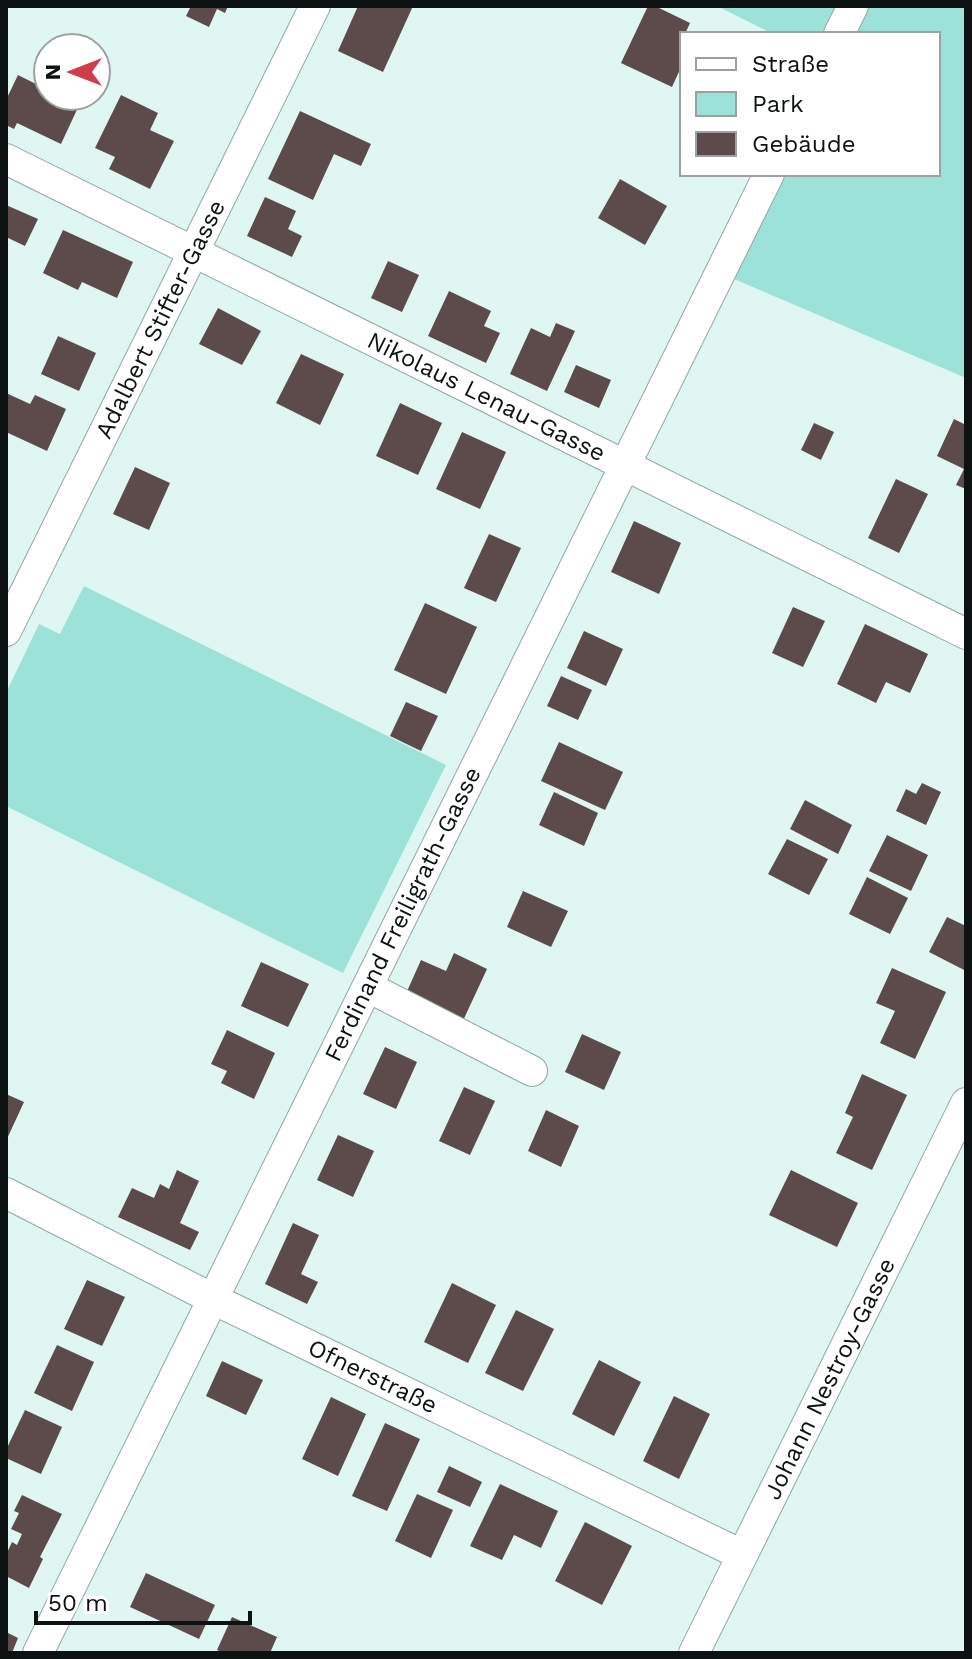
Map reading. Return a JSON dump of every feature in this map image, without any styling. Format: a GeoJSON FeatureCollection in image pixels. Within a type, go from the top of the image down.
{"type":"FeatureCollection","features":[{"type":"Feature","properties":{"kind":"street","name":"Adalbert Stifter-Gasse"},"geometry":{"type":"LineString","coordinates":[[6,631],[315,6]]}},
{"type":"Feature","properties":{"kind":"street"},"geometry":{"type":"LineString","coordinates":[[840,32],[853,6]]}},
{"type":"Feature","properties":{"kind":"street","name":"Nikolaus Lenau-Gasse"},"geometry":{"type":"LineString","coordinates":[[6,159],[966,634]]}},
{"type":"Feature","properties":{"kind":"street","name":"Ferdinand Freiligrath-Gasse"},"geometry":{"type":"LineString","coordinates":[[38,1653],[768,176]]}},
{"type":"Feature","properties":{"kind":"street"},"geometry":{"type":"LineString","coordinates":[[368,987],[532,1071]]}},
{"type":"Feature","properties":{"kind":"street","name":"Johann Nestroy-Gasse"},"geometry":{"type":"LineString","coordinates":[[694,1653],[966,1103]]}},
{"type":"Feature","properties":{"kind":"street","name":"Ofnerstraße"},"geometry":{"type":"LineString","coordinates":[[6,1193],[215,1300],[742,1555]]}},
{"type":"Feature","properties":{"kind":"green space"},"geometry":{"type":"Polygon","coordinates":[[[717,6],[966,6],[966,378],[734,279],[785,176],[940,176],[940,32],[769,32],[717,6]]]}},
{"type":"Feature","properties":{"kind":"green space"},"geometry":{"type":"Polygon","coordinates":[[[84,586],[446,765],[343,973],[6,806],[6,693],[39,624],[60,634],[84,586]]]}},
{"type":"Feature","properties":{"kind":"building"},"geometry":{"type":"Polygon","coordinates":[[[191,6],[228,6],[225,13],[217,9],[209,27],[186,16],[191,6]]]}},
{"type":"Feature","properties":{"kind":"building"},"geometry":{"type":"Polygon","coordinates":[[[358,6],[413,6],[383,72],[338,51],[358,6]]]}},
{"type":"Feature","properties":{"kind":"building"},"geometry":{"type":"Polygon","coordinates":[[[648,6],[655,6],[690,23],[686,32],[680,32],[680,69],[672,87],[621,63],[648,6]]]}},
{"type":"Feature","properties":{"kind":"building"},"geometry":{"type":"Polygon","coordinates":[[[18,75],[32,82],[32,112],[76,112],[61,144],[17,123],[14,129],[6,125],[6,100],[18,75]]]}},
{"type":"Feature","properties":{"kind":"building"},"geometry":{"type":"Polygon","coordinates":[[[121,95],[158,113],[150,130],[174,141],[150,189],[109,169],[115,157],[95,148],[121,95]]]}},
{"type":"Feature","properties":{"kind":"building"},"geometry":{"type":"Polygon","coordinates":[[[300,111],[371,144],[361,166],[334,154],[313,200],[268,179],[300,111]]]}},
{"type":"Feature","properties":{"kind":"building"},"geometry":{"type":"Polygon","coordinates":[[[620,179],[667,206],[645,245],[598,218],[620,179]]]}},
{"type":"Feature","properties":{"kind":"building"},"geometry":{"type":"Polygon","coordinates":[[[265,197],[296,211],[288,229],[302,236],[292,257],[247,236],[265,197]]]}},
{"type":"Feature","properties":{"kind":"building"},"geometry":{"type":"Polygon","coordinates":[[[6,205],[38,219],[25,246],[6,237],[6,205]]]}},
{"type":"Feature","properties":{"kind":"building"},"geometry":{"type":"Polygon","coordinates":[[[63,230],[133,262],[117,298],[82,282],[78,290],[43,273],[63,230]]]}},
{"type":"Feature","properties":{"kind":"building"},"geometry":{"type":"Polygon","coordinates":[[[388,261],[419,275],[402,312],[371,298],[388,261]]]}},
{"type":"Feature","properties":{"kind":"building"},"geometry":{"type":"Polygon","coordinates":[[[449,291],[491,311],[484,326],[500,333],[486,363],[428,336],[449,291]]]}},
{"type":"Feature","properties":{"kind":"building"},"geometry":{"type":"Polygon","coordinates":[[[218,308],[261,331],[242,365],[199,344],[218,308]]]}},
{"type":"Feature","properties":{"kind":"building"},"geometry":{"type":"Polygon","coordinates":[[[556,323],[575,331],[547,391],[510,374],[531,328],[550,337],[556,323]]]}},
{"type":"Feature","properties":{"kind":"building"},"geometry":{"type":"Polygon","coordinates":[[[58,336],[96,353],[79,391],[41,374],[58,336]]]}},
{"type":"Feature","properties":{"kind":"building"},"geometry":{"type":"Polygon","coordinates":[[[301,354],[344,374],[320,425],[276,403],[301,354]]]}},
{"type":"Feature","properties":{"kind":"building"},"geometry":{"type":"Polygon","coordinates":[[[576,365],[611,380],[599,408],[564,392],[576,365]]]}},
{"type":"Feature","properties":{"kind":"building"},"geometry":{"type":"Polygon","coordinates":[[[6,393],[30,404],[35,395],[66,409],[47,451],[6,432],[6,393]]]}},
{"type":"Feature","properties":{"kind":"building"},"geometry":{"type":"Polygon","coordinates":[[[400,403],[442,423],[418,475],[376,456],[400,403]]]}},
{"type":"Feature","properties":{"kind":"building"},"geometry":{"type":"Polygon","coordinates":[[[954,419],[966,425],[966,489],[956,485],[964,469],[937,456],[954,419]]]}},
{"type":"Feature","properties":{"kind":"building"},"geometry":{"type":"Polygon","coordinates":[[[814,423],[834,432],[821,460],[801,450],[814,423]]]}},
{"type":"Feature","properties":{"kind":"building"},"geometry":{"type":"Polygon","coordinates":[[[462,432],[506,452],[480,509],[436,489],[462,432]]]}},
{"type":"Feature","properties":{"kind":"building"},"geometry":{"type":"Polygon","coordinates":[[[135,467],[170,483],[149,530],[113,514],[135,467]]]}},
{"type":"Feature","properties":{"kind":"building"},"geometry":{"type":"Polygon","coordinates":[[[896,479],[928,494],[899,553],[868,538],[896,479]]]}},
{"type":"Feature","properties":{"kind":"building"},"geometry":{"type":"Polygon","coordinates":[[[634,521],[681,543],[659,594],[611,572],[634,521]]]}},
{"type":"Feature","properties":{"kind":"building"},"geometry":{"type":"Polygon","coordinates":[[[489,534],[521,548],[496,602],[464,588],[489,534]]]}},
{"type":"Feature","properties":{"kind":"building"},"geometry":{"type":"Polygon","coordinates":[[[425,603],[477,627],[446,694],[394,670],[425,603]]]}},
{"type":"Feature","properties":{"kind":"building"},"geometry":{"type":"Polygon","coordinates":[[[793,607],[825,621],[803,667],[772,653],[793,607]]]}},
{"type":"Feature","properties":{"kind":"building"},"geometry":{"type":"Polygon","coordinates":[[[865,624],[928,654],[910,693],[886,682],[876,703],[837,684],[865,624]]]}},
{"type":"Feature","properties":{"kind":"building"},"geometry":{"type":"Polygon","coordinates":[[[584,631],[623,649],[606,686],[567,668],[584,631]]]}},
{"type":"Feature","properties":{"kind":"building"},"geometry":{"type":"Polygon","coordinates":[[[561,676],[592,690],[578,720],[547,706],[561,676]]]}},
{"type":"Feature","properties":{"kind":"building"},"geometry":{"type":"Polygon","coordinates":[[[406,702],[438,716],[421,751],[390,736],[406,702]]]}},
{"type":"Feature","properties":{"kind":"building"},"geometry":{"type":"Polygon","coordinates":[[[559,742],[623,772],[605,810],[541,781],[559,742]]]}},
{"type":"Feature","properties":{"kind":"building"},"geometry":{"type":"Polygon","coordinates":[[[922,783],[941,792],[926,825],[896,811],[906,789],[916,794],[922,783]]]}},
{"type":"Feature","properties":{"kind":"building"},"geometry":{"type":"Polygon","coordinates":[[[554,792],[598,813],[584,846],[539,825],[554,792]]]}},
{"type":"Feature","properties":{"kind":"building"},"geometry":{"type":"Polygon","coordinates":[[[805,800],[852,825],[838,854],[790,829],[805,800]]]}},
{"type":"Feature","properties":{"kind":"building"},"geometry":{"type":"Polygon","coordinates":[[[887,835],[928,855],[911,891],[869,871],[887,835]]]}},
{"type":"Feature","properties":{"kind":"building"},"geometry":{"type":"Polygon","coordinates":[[[787,839],[828,859],[809,895],[768,874],[787,839]]]}},
{"type":"Feature","properties":{"kind":"building"},"geometry":{"type":"Polygon","coordinates":[[[867,877],[908,898],[890,934],[849,914],[867,877]]]}},
{"type":"Feature","properties":{"kind":"building"},"geometry":{"type":"Polygon","coordinates":[[[523,891],[568,911],[551,947],[507,927],[523,891]]]}},
{"type":"Feature","properties":{"kind":"building"},"geometry":{"type":"Polygon","coordinates":[[[947,917],[966,926],[966,971],[929,952],[947,917]]]}},
{"type":"Feature","properties":{"kind":"building"},"geometry":{"type":"Polygon","coordinates":[[[454,953],[487,969],[461,1025],[404,998],[421,960],[446,971],[454,953]]]}},
{"type":"Feature","properties":{"kind":"building"},"geometry":{"type":"Polygon","coordinates":[[[261,962],[309,984],[288,1027],[241,1006],[261,962]]]}},
{"type":"Feature","properties":{"kind":"building"},"geometry":{"type":"Polygon","coordinates":[[[892,968],[946,992],[915,1059],[880,1043],[895,1011],[876,1003],[892,968]]]}},
{"type":"Feature","properties":{"kind":"building"},"geometry":{"type":"Polygon","coordinates":[[[227,1030],[275,1053],[254,1099],[221,1083],[227,1071],[211,1064],[227,1030]]]}},
{"type":"Feature","properties":{"kind":"building"},"geometry":{"type":"Polygon","coordinates":[[[582,1034],[621,1052],[604,1090],[565,1072],[582,1034]]]}},
{"type":"Feature","properties":{"kind":"building"},"geometry":{"type":"Polygon","coordinates":[[[385,1047],[417,1062],[396,1109],[363,1094],[385,1047]]]}},
{"type":"Feature","properties":{"kind":"building"},"geometry":{"type":"Polygon","coordinates":[[[862,1074],[907,1095],[872,1170],[836,1153],[853,1117],[845,1113],[862,1074]]]}},
{"type":"Feature","properties":{"kind":"building"},"geometry":{"type":"Polygon","coordinates":[[[464,1087],[495,1101],[470,1155],[439,1141],[464,1087]]]}},
{"type":"Feature","properties":{"kind":"building"},"geometry":{"type":"Polygon","coordinates":[[[6,1094],[24,1102],[6,1141],[6,1094]]]}},
{"type":"Feature","properties":{"kind":"building"},"geometry":{"type":"Polygon","coordinates":[[[546,1110],[579,1126],[561,1167],[528,1151],[546,1110]]]}},
{"type":"Feature","properties":{"kind":"building"},"geometry":{"type":"Polygon","coordinates":[[[338,1135],[374,1151],[353,1197],[317,1180],[338,1135]]]}},
{"type":"Feature","properties":{"kind":"building"},"geometry":{"type":"Polygon","coordinates":[[[177,1170],[199,1181],[180,1223],[199,1232],[190,1250],[118,1217],[132,1188],[154,1198],[160,1184],[169,1189],[177,1170]]]}},
{"type":"Feature","properties":{"kind":"building"},"geometry":{"type":"Polygon","coordinates":[[[791,1170],[858,1203],[837,1247],[769,1215],[791,1170]]]}},
{"type":"Feature","properties":{"kind":"building"},"geometry":{"type":"Polygon","coordinates":[[[293,1223],[319,1235],[301,1274],[318,1282],[307,1304],[265,1284],[293,1223]]]}},
{"type":"Feature","properties":{"kind":"building"},"geometry":{"type":"Polygon","coordinates":[[[87,1280],[125,1297],[102,1346],[64,1329],[87,1280]]]}},
{"type":"Feature","properties":{"kind":"building"},"geometry":{"type":"Polygon","coordinates":[[[452,1283],[496,1305],[468,1363],[424,1342],[452,1283]]]}},
{"type":"Feature","properties":{"kind":"building"},"geometry":{"type":"Polygon","coordinates":[[[516,1310],[554,1329],[523,1391],[485,1373],[516,1310]]]}},
{"type":"Feature","properties":{"kind":"building"},"geometry":{"type":"Polygon","coordinates":[[[57,1345],[94,1362],[72,1411],[34,1393],[57,1345]]]}},
{"type":"Feature","properties":{"kind":"building"},"geometry":{"type":"Polygon","coordinates":[[[599,1360],[641,1382],[614,1436],[572,1414],[599,1360]]]}},
{"type":"Feature","properties":{"kind":"building"},"geometry":{"type":"Polygon","coordinates":[[[222,1361],[263,1380],[246,1415],[206,1396],[222,1361]]]}},
{"type":"Feature","properties":{"kind":"building"},"geometry":{"type":"Polygon","coordinates":[[[674,1396],[710,1414],[679,1479],[643,1461],[674,1396]]]}},
{"type":"Feature","properties":{"kind":"building"},"geometry":{"type":"Polygon","coordinates":[[[331,1397],[366,1414],[338,1476],[302,1459],[331,1397]]]}},
{"type":"Feature","properties":{"kind":"building"},"geometry":{"type":"Polygon","coordinates":[[[25,1410],[62,1427],[41,1474],[6,1458],[6,1450],[25,1410]]]}},
{"type":"Feature","properties":{"kind":"building"},"geometry":{"type":"Polygon","coordinates":[[[385,1423],[420,1439],[387,1511],[352,1496],[385,1423]]]}},
{"type":"Feature","properties":{"kind":"building"},"geometry":{"type":"Polygon","coordinates":[[[449,1466],[482,1482],[470,1507],[437,1492],[449,1466]]]}},
{"type":"Feature","properties":{"kind":"building"},"geometry":{"type":"Polygon","coordinates":[[[500,1484],[558,1511],[541,1548],[514,1535],[502,1560],[470,1546],[500,1484]]]}},
{"type":"Feature","properties":{"kind":"building"},"geometry":{"type":"Polygon","coordinates":[[[417,1494],[453,1510],[431,1558],[395,1541],[417,1494]]]}},
{"type":"Feature","properties":{"kind":"building"},"geometry":{"type":"Polygon","coordinates":[[[22,1495],[62,1514],[40,1557],[43,1559],[29,1588],[6,1576],[6,1555],[12,1542],[17,1545],[22,1534],[11,1529],[19,1513],[14,1511],[22,1495]]]}},
{"type":"Feature","properties":{"kind":"building"},"geometry":{"type":"Polygon","coordinates":[[[585,1522],[632,1546],[602,1605],[555,1581],[585,1522]]]}},
{"type":"Feature","properties":{"kind":"building"},"geometry":{"type":"Polygon","coordinates":[[[146,1573],[215,1605],[199,1639],[130,1607],[146,1573]]]}},
{"type":"Feature","properties":{"kind":"building"},"geometry":{"type":"Polygon","coordinates":[[[232,1617],[277,1637],[270,1653],[223,1653],[217,1650],[232,1617]]]}},
{"type":"Feature","properties":{"kind":"building"},"geometry":{"type":"Polygon","coordinates":[[[6,1632],[18,1638],[12,1653],[6,1653],[6,1632]]]}}]}
